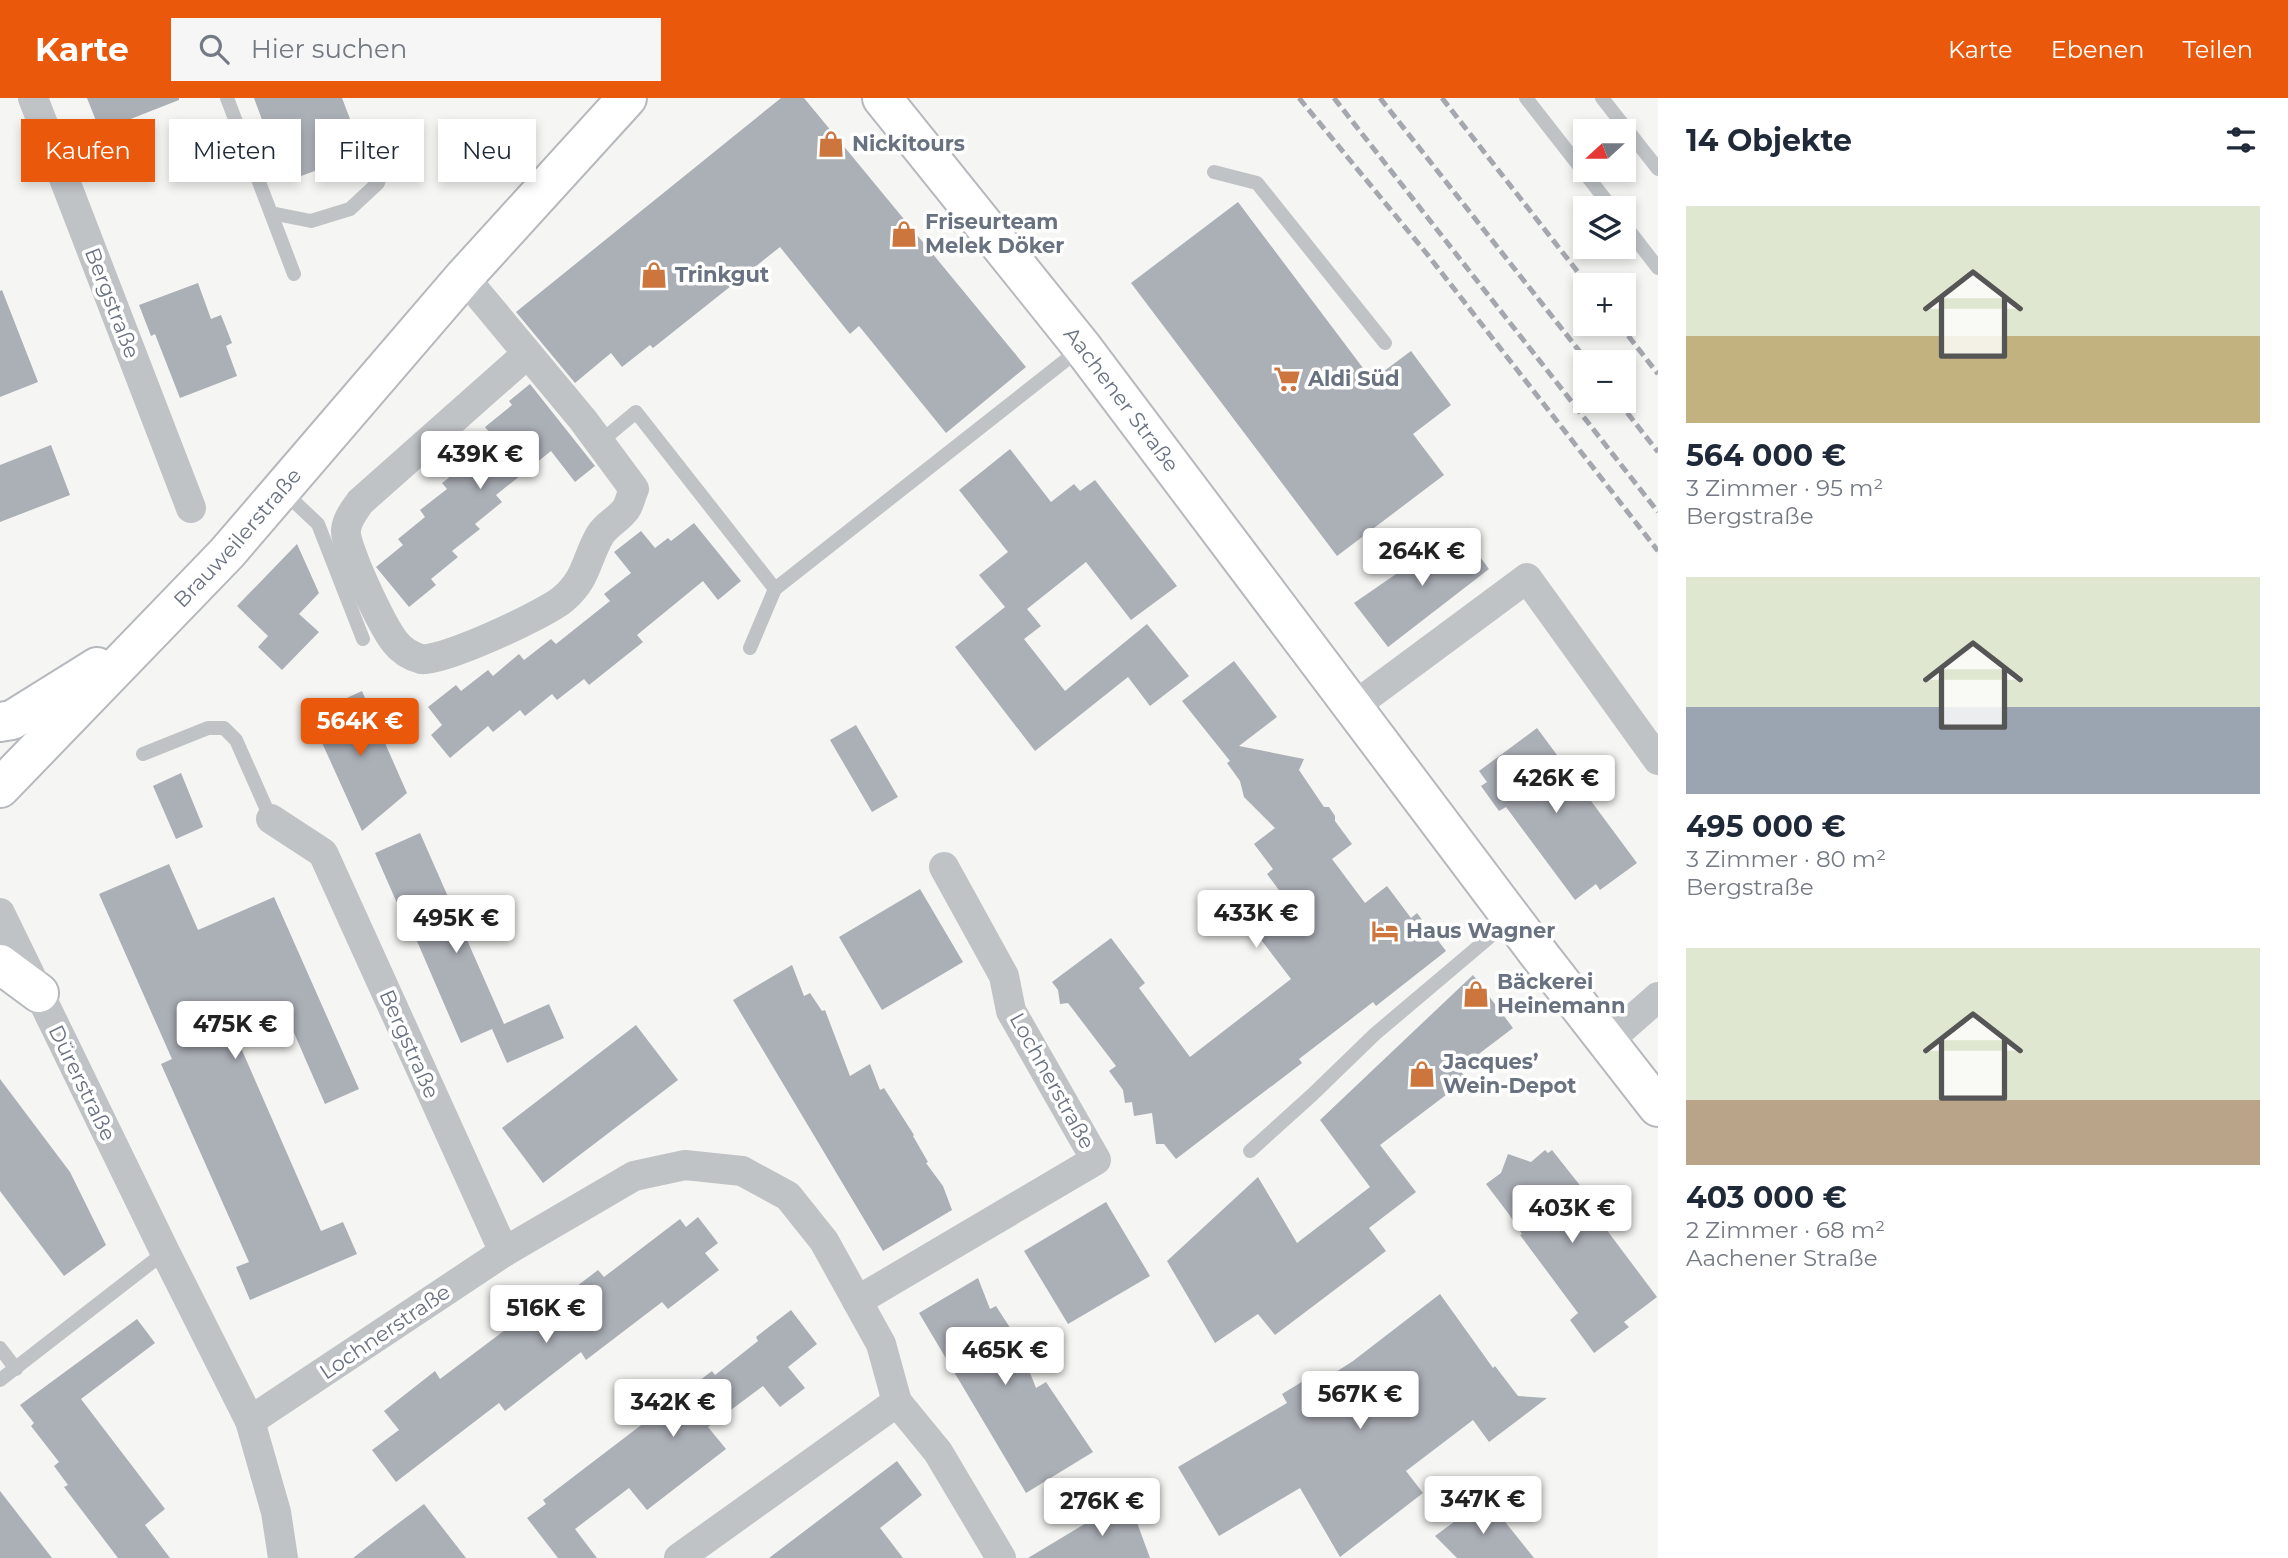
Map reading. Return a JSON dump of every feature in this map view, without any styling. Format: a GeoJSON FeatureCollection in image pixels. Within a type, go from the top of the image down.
{"type":"FeatureCollection","features":[{"type":"Feature","properties":{"kind":"main road","name":"Brauweilerstraße"},"geometry":{"type":"LineString","coordinates":[[0,788],[227,553],[464,277],[627,98]]}},
{"type":"Feature","properties":{"kind":"main road","name":"Aachener Straße"},"geometry":{"type":"LineString","coordinates":[[882,98],[1082,347],[1512,918],[1658,1107]]}},
{"type":"Feature","properties":{"kind":"main road"},"geometry":{"type":"LineString","coordinates":[[0,722],[12,720],[143,639]]}},
{"type":"Feature","properties":{"kind":"main road"},"geometry":{"type":"LineString","coordinates":[[0,964],[39,993]]}},
{"type":"Feature","properties":{"kind":"street","name":"Bergstraße"},"geometry":{"type":"LineString","coordinates":[[33,98],[191,509]]}},
{"type":"Feature","properties":{"kind":"street"},"geometry":{"type":"LineString","coordinates":[[464,277],[600,442],[634,489],[626,508],[600,534],[581,580],[562,600],[537,615],[445,657],[424,660],[407,653],[396,644],[384,626],[348,547],[346,532],[350,516],[360,502],[527,354]]}},
{"type":"Feature","properties":{"kind":"street"},"geometry":{"type":"LineString","coordinates":[[1353,707],[1527,578],[1658,760]]}},
{"type":"Feature","properties":{"kind":"street","name":"Bergstraße"},"geometry":{"type":"LineString","coordinates":[[271,819],[323,853],[505,1252]]}},
{"type":"Feature","properties":{"kind":"street","name":"Lochnerstraße"},"geometry":{"type":"LineString","coordinates":[[857,1301],[1096,1160],[1011,1011],[1004,976],[943,867]]}},
{"type":"Feature","properties":{"kind":"street","name":"Dürerstraße"},"geometry":{"type":"LineString","coordinates":[[0,913],[164,1252],[250,1421],[276,1512],[283,1558]]}},
{"type":"Feature","properties":{"kind":"street"},"geometry":{"type":"LineString","coordinates":[[1608,1041],[1658,997]]}},
{"type":"Feature","properties":{"kind":"street","name":"Lochnerstraße"},"geometry":{"type":"LineString","coordinates":[[250,1421],[505,1252],[634,1177],[685,1166],[742,1171],[788,1196],[824,1241],[881,1344],[897,1402],[937,1452],[1001,1558]]}},
{"type":"Feature","properties":{"kind":"street"},"geometry":{"type":"LineString","coordinates":[[679,1558],[897,1402]]}},
{"type":"Feature","properties":{"kind":"lane"},"geometry":{"type":"LineString","coordinates":[[227,98],[295,275]]}},
{"type":"Feature","properties":{"kind":"lane"},"geometry":{"type":"LineString","coordinates":[[1526,98],[1603,196]]}},
{"type":"Feature","properties":{"kind":"lane"},"geometry":{"type":"LineString","coordinates":[[1602,98],[1658,169]]}},
{"type":"Feature","properties":{"kind":"lane"},"geometry":{"type":"LineString","coordinates":[[1214,172],[1257,183],[1385,343]]}},
{"type":"Feature","properties":{"kind":"lane"},"geometry":{"type":"LineString","coordinates":[[271,213],[311,221],[351,209],[378,182]]}},
{"type":"Feature","properties":{"kind":"lane"},"geometry":{"type":"LineString","coordinates":[[1636,240],[1658,268]]}},
{"type":"Feature","properties":{"kind":"lane"},"geometry":{"type":"LineString","coordinates":[[750,648],[775,589],[1082,347]]}},
{"type":"Feature","properties":{"kind":"lane"},"geometry":{"type":"LineString","coordinates":[[600,442],[636,412],[775,589]]}},
{"type":"Feature","properties":{"kind":"lane"},"geometry":{"type":"LineString","coordinates":[[282,490],[318,524],[363,639]]}},
{"type":"Feature","properties":{"kind":"lane"},"geometry":{"type":"LineString","coordinates":[[143,754],[208,728],[224,728],[236,740],[271,819]]}},
{"type":"Feature","properties":{"kind":"lane"},"geometry":{"type":"LineString","coordinates":[[1250,1151],[1375,1034],[1512,918]]}},
{"type":"Feature","properties":{"kind":"lane"},"geometry":{"type":"LineString","coordinates":[[0,1380],[164,1252]]}},
{"type":"Feature","properties":{"kind":"lane"},"geometry":{"type":"LineString","coordinates":[[0,1348],[16,1368]]}},
{"type":"Feature","properties":{"kind":"building"},"geometry":{"type":"Polygon","coordinates":[[[87,98],[179,98],[131,119],[95,119],[87,98]]]}},
{"type":"Feature","properties":{"kind":"building"},"geometry":{"type":"Polygon","coordinates":[[[254,98],[342,98],[350,119],[315,119],[315,171],[301,176],[301,119],[262,119],[254,98]]]}},
{"type":"Feature","properties":{"kind":"building"},"geometry":{"type":"Polygon","coordinates":[[[781,98],[804,98],[1026,367],[946,433],[859,326],[850,334],[780,247],[653,348],[650,345],[622,367],[611,353],[575,383],[516,312],[781,98]]]}},
{"type":"Feature","properties":{"kind":"building","name":"Aldi Süd"},"geometry":{"type":"Polygon","coordinates":[[[1238,202],[1372,380],[1411,351],[1451,405],[1413,434],[1444,475],[1337,556],[1131,283],[1238,202]]]}},
{"type":"Feature","properties":{"kind":"building"},"geometry":{"type":"Polygon","coordinates":[[[198,283],[211,319],[221,315],[232,343],[226,346],[237,376],[180,398],[155,334],[151,336],[139,305],[198,283]]]}},
{"type":"Feature","properties":{"kind":"building"},"geometry":{"type":"Polygon","coordinates":[[[2,290],[38,382],[0,397],[0,291],[2,290]]]}},
{"type":"Feature","properties":{"kind":"building"},"geometry":{"type":"Polygon","coordinates":[[[530,384],[595,466],[575,482],[551,451],[496,495],[502,502],[475,524],[480,529],[452,551],[458,557],[431,579],[436,585],[409,607],[376,567],[403,545],[398,539],[425,517],[420,510],[447,489],[442,483],[469,462],[464,455],[490,433],[485,427],[512,405],[509,401],[530,384]]]}},
{"type":"Feature","properties":{"kind":"building"},"geometry":{"type":"Polygon","coordinates":[[[51,445],[70,495],[0,522],[0,465],[51,445]]]}},
{"type":"Feature","properties":{"kind":"building"},"geometry":{"type":"Polygon","coordinates":[[[1010,449],[1051,502],[1074,484],[1080,491],[1095,480],[1177,586],[1131,620],[1086,562],[1027,609],[1041,626],[1024,639],[1065,691],[1147,624],[1189,676],[1150,706],[1128,677],[1035,751],[955,647],[1005,607],[979,575],[1008,552],[959,490],[1010,449]]]}},
{"type":"Feature","properties":{"kind":"building"},"geometry":{"type":"Polygon","coordinates":[[[694,523],[741,581],[718,600],[703,581],[637,635],[643,642],[589,685],[584,679],[557,700],[552,694],[525,716],[520,710],[493,732],[488,726],[450,758],[431,735],[442,725],[428,707],[456,685],[461,691],[488,670],[493,676],[519,654],[524,660],[551,639],[556,644],[610,601],[604,594],[631,573],[614,552],[641,531],[655,548],[668,538],[671,541],[694,523]]]}},
{"type":"Feature","properties":{"kind":"building"},"geometry":{"type":"Polygon","coordinates":[[[1460,530],[1489,569],[1388,647],[1354,603],[1460,530]]]}},
{"type":"Feature","properties":{"kind":"building"},"geometry":{"type":"Polygon","coordinates":[[[297,544],[319,593],[299,614],[319,632],[282,670],[258,647],[268,636],[237,606],[297,544]]]}},
{"type":"Feature","properties":{"kind":"building"},"geometry":{"type":"Polygon","coordinates":[[[1234,661],[1277,717],[1239,746],[1304,759],[1299,770],[1324,807],[1329,807],[1335,821],[1352,844],[1332,859],[1365,903],[1387,886],[1411,918],[1417,913],[1446,951],[1376,1006],[1373,1002],[1299,1059],[1302,1063],[1176,1159],[1164,1144],[1156,1144],[1152,1113],[1134,1116],[1132,1102],[1125,1103],[1123,1090],[1109,1071],[1116,1066],[1068,1003],[1060,1004],[1058,990],[1052,982],[1111,938],[1145,983],[1139,988],[1190,1057],[1291,979],[1249,924],[1284,897],[1267,874],[1273,869],[1254,844],[1275,828],[1244,797],[1240,781],[1227,763],[1230,761],[1182,701],[1234,661]]]}},
{"type":"Feature","properties":{"kind":"building"},"geometry":{"type":"Polygon","coordinates":[[[362,691],[407,793],[362,831],[314,725],[314,713],[362,691]]]}},
{"type":"Feature","properties":{"kind":"building"},"geometry":{"type":"Polygon","coordinates":[[[856,725],[898,797],[872,812],[830,740],[856,725]]]}},
{"type":"Feature","properties":{"kind":"building"},"geometry":{"type":"Polygon","coordinates":[[[1537,728],[1637,863],[1600,890],[1596,884],[1575,900],[1506,807],[1499,811],[1481,786],[1487,782],[1479,771],[1537,728]]]}},
{"type":"Feature","properties":{"kind":"building"},"geometry":{"type":"Polygon","coordinates":[[[181,773],[203,827],[176,839],[153,786],[181,773]]]}},
{"type":"Feature","properties":{"kind":"building"},"geometry":{"type":"Polygon","coordinates":[[[420,833],[504,1024],[549,1004],[564,1038],[507,1063],[492,1029],[461,1043],[407,918],[404,919],[375,853],[420,833]]]}},
{"type":"Feature","properties":{"kind":"building"},"geometry":{"type":"Polygon","coordinates":[[[169,864],[198,930],[274,897],[359,1089],[325,1104],[284,1010],[234,1032],[321,1231],[343,1222],[357,1254],[250,1300],[236,1267],[249,1262],[161,1064],[172,1059],[99,894],[169,864]]]}},
{"type":"Feature","properties":{"kind":"building"},"geometry":{"type":"Polygon","coordinates":[[[920,889],[963,962],[882,1010],[839,937],[920,889]]]}},
{"type":"Feature","properties":{"kind":"building"},"geometry":{"type":"Polygon","coordinates":[[[792,965],[804,996],[810,993],[822,1011],[825,1010],[850,1076],[870,1064],[880,1090],[884,1088],[914,1135],[928,1162],[926,1163],[943,1186],[952,1210],[883,1251],[733,1000],[792,965]]]}},
{"type":"Feature","properties":{"kind":"building"},"geometry":{"type":"Polygon","coordinates":[[[1473,975],[1513,1028],[1459,1069],[1467,1079],[1380,1145],[1416,1192],[1369,1228],[1386,1251],[1275,1335],[1258,1314],[1215,1343],[1167,1261],[1258,1177],[1297,1243],[1370,1187],[1320,1120],[1473,975]]]}},
{"type":"Feature","properties":{"kind":"building"},"geometry":{"type":"Polygon","coordinates":[[[636,1025],[678,1080],[543,1183],[502,1128],[636,1025]]]}},
{"type":"Feature","properties":{"kind":"building"},"geometry":{"type":"Polygon","coordinates":[[[0,1079],[70,1172],[106,1245],[64,1276],[0,1191],[0,1079]]]}},
{"type":"Feature","properties":{"kind":"building"},"geometry":{"type":"Polygon","coordinates":[[[1545,1150],[1548,1153],[1552,1150],[1605,1217],[1600,1221],[1657,1297],[1624,1322],[1629,1327],[1594,1353],[1570,1320],[1578,1313],[1486,1184],[1501,1173],[1508,1154],[1531,1162],[1545,1150]]]}},
{"type":"Feature","properties":{"kind":"building"},"geometry":{"type":"Polygon","coordinates":[[[1106,1202],[1150,1276],[1068,1324],[1024,1251],[1106,1202]]]}},
{"type":"Feature","properties":{"kind":"building"},"geometry":{"type":"Polygon","coordinates":[[[698,1217],[718,1243],[705,1253],[719,1270],[668,1309],[662,1302],[586,1360],[581,1352],[505,1411],[499,1403],[396,1482],[372,1450],[399,1430],[384,1411],[435,1371],[440,1379],[517,1321],[522,1328],[598,1270],[604,1277],[680,1219],[686,1227],[698,1217]]]}},
{"type":"Feature","properties":{"kind":"building"},"geometry":{"type":"Polygon","coordinates":[[[978,1278],[990,1309],[996,1306],[1016,1337],[1036,1388],[1046,1382],[1093,1452],[1026,1493],[919,1313],[978,1278]]]}},
{"type":"Feature","properties":{"kind":"building"},"geometry":{"type":"Polygon","coordinates":[[[1440,1294],[1493,1368],[1495,1366],[1518,1396],[1547,1398],[1489,1442],[1473,1420],[1406,1471],[1423,1493],[1340,1557],[1300,1488],[1219,1536],[1178,1467],[1287,1403],[1282,1394],[1318,1372],[1322,1381],[1353,1361],[1440,1294]]]}},
{"type":"Feature","properties":{"kind":"building"},"geometry":{"type":"Polygon","coordinates":[[[791,1310],[817,1344],[788,1367],[805,1388],[780,1407],[763,1386],[708,1427],[726,1449],[647,1510],[629,1488],[575,1529],[597,1558],[558,1558],[527,1518],[546,1504],[543,1500],[712,1371],[715,1375],[758,1341],[756,1337],[791,1310]]]}},
{"type":"Feature","properties":{"kind":"building"},"geometry":{"type":"Polygon","coordinates":[[[137,1319],[155,1343],[81,1399],[165,1509],[145,1525],[170,1558],[118,1558],[64,1487],[68,1485],[54,1466],[59,1462],[31,1426],[34,1423],[20,1405],[137,1319]]]}},
{"type":"Feature","properties":{"kind":"building"},"geometry":{"type":"Polygon","coordinates":[[[897,1461],[922,1495],[880,1528],[903,1558],[769,1558],[897,1461]]]}},
{"type":"Feature","properties":{"kind":"building"},"geometry":{"type":"Polygon","coordinates":[[[0,1491],[52,1558],[0,1558],[0,1491]]]}},
{"type":"Feature","properties":{"kind":"building"},"geometry":{"type":"Polygon","coordinates":[[[1128,1498],[1150,1558],[1028,1558],[1128,1498]]]}},
{"type":"Feature","properties":{"kind":"building"},"geometry":{"type":"Polygon","coordinates":[[[1486,1498],[1534,1558],[1457,1558],[1435,1536],[1486,1498]]]}},
{"type":"Feature","properties":{"kind":"building"},"geometry":{"type":"Polygon","coordinates":[[[424,1504],[466,1558],[353,1558],[384,1534],[424,1504]]]}},
{"type":"Feature","properties":{"kind":"railway"},"geometry":{"type":"LineString","coordinates":[[1299,98],[1427,254],[1658,551]]}},
{"type":"Feature","properties":{"kind":"railway"},"geometry":{"type":"LineString","coordinates":[[1334,98],[1658,512]]}},
{"type":"Feature","properties":{"kind":"railway"},"geometry":{"type":"LineString","coordinates":[[1380,98],[1579,350]]}},
{"type":"Feature","properties":{"kind":"railway"},"geometry":{"type":"LineString","coordinates":[[1442,98],[1579,273]]}},
{"type":"Feature","properties":{"kind":"railway"},"geometry":{"type":"LineString","coordinates":[[1628,336],[1658,374]]}},
{"type":"Feature","properties":{"kind":"railway"},"geometry":{"type":"LineString","coordinates":[[1627,413],[1658,452]]}},
{"type":"Feature","properties":{"kind":"place","name":"Nickitours"},"geometry":{"type":"Point","coordinates":[831,144]}},
{"type":"Feature","properties":{"kind":"place","name":"Friseurteam Melek Döker"},"geometry":{"type":"Point","coordinates":[904,234]}},
{"type":"Feature","properties":{"kind":"place","name":"Trinkgut"},"geometry":{"type":"Point","coordinates":[654,275]}},
{"type":"Feature","properties":{"kind":"place","name":"Aldi Süd"},"geometry":{"type":"Point","coordinates":[1287,379]}},
{"type":"Feature","properties":{"kind":"place","name":"Haus Wagner"},"geometry":{"type":"Point","coordinates":[1385,931]}},
{"type":"Feature","properties":{"kind":"place","name":"Bäckerei Heinemann"},"geometry":{"type":"Point","coordinates":[1476,994]}},
{"type":"Feature","properties":{"kind":"place","name":"Jacques’ Wein-Depot"},"geometry":{"type":"Point","coordinates":[1422,1074]}}]}
